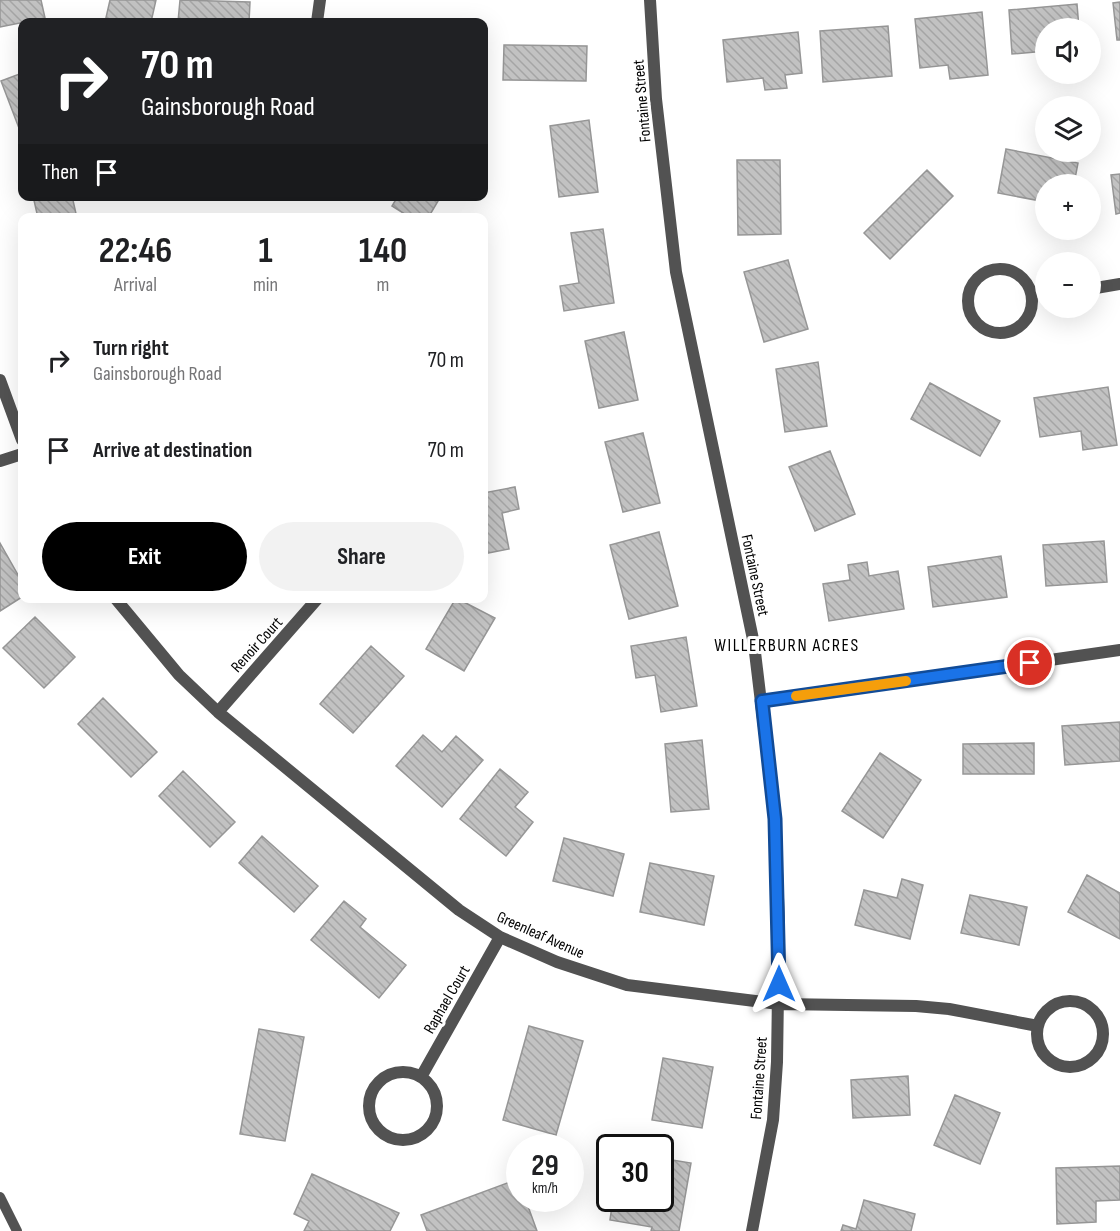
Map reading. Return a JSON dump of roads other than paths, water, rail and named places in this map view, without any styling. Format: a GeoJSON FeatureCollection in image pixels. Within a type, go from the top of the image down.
{"type":"FeatureCollection","features":[{"type":"Feature","properties":{"kind":"street"},"geometry":{"type":"LineString","coordinates":[[318,18],[320,0]]}},
{"type":"Feature","properties":{"kind":"street","name":"Fontaine Street"},"geometry":{"type":"LineString","coordinates":[[650,0],[656,99],[676,272],[754,644],[775,819],[779,1004],[773,1120],[752,1231]]}},
{"type":"Feature","properties":{"kind":"street"},"geometry":{"type":"LineString","coordinates":[[1001,269],[1022,277],[1029,286],[1032,297],[1032,308],[1028,319],[1010,332],[987,332],[971,317],[968,306],[972,284],[980,276],[1001,269]]}},
{"type":"Feature","properties":{"kind":"street"},"geometry":{"type":"LineString","coordinates":[[1101,287],[1120,284]]}},
{"type":"Feature","properties":{"kind":"street"},"geometry":{"type":"LineString","coordinates":[[0,380],[18,429]]}},
{"type":"Feature","properties":{"kind":"street"},"geometry":{"type":"LineString","coordinates":[[0,461],[18,455]]}},
{"type":"Feature","properties":{"kind":"street","name":"Greenleaf Avenue"},"geometry":{"type":"LineString","coordinates":[[119,603],[179,675],[218,712],[459,910],[500,937],[557,962],[627,985],[779,1004],[916,1006],[1038,1026]]}},
{"type":"Feature","properties":{"kind":"street","name":"Renoir Court"},"geometry":{"type":"LineString","coordinates":[[218,712],[314,603]]}},
{"type":"Feature","properties":{"kind":"street"},"geometry":{"type":"LineString","coordinates":[[762,701],[1120,650]]}},
{"type":"Feature","properties":{"kind":"street","name":"Raphael Court"},"geometry":{"type":"LineString","coordinates":[[421,1077],[500,937]]}},
{"type":"Feature","properties":{"kind":"street"},"geometry":{"type":"LineString","coordinates":[[1072,1001],[1093,1010],[1100,1019],[1102,1041],[1090,1060],[1080,1065],[1057,1064],[1048,1058],[1041,1048],[1038,1026],[1051,1007],[1061,1002],[1072,1001]]}},
{"type":"Feature","properties":{"kind":"street"},"geometry":{"type":"LineString","coordinates":[[398,1072],[421,1077],[435,1095],[435,1118],[429,1128],[409,1140],[397,1140],[386,1136],[371,1117],[371,1094],[377,1084],[398,1072]]}},
{"type":"Feature","properties":{"kind":"lane"},"geometry":{"type":"LineString","coordinates":[[0,1197],[17,1231]]}},
{"type":"Feature","properties":{"kind":"district","name":"WILLERBURN ACRES"},"geometry":{"type":"Point","coordinates":[787,645]}}]}
